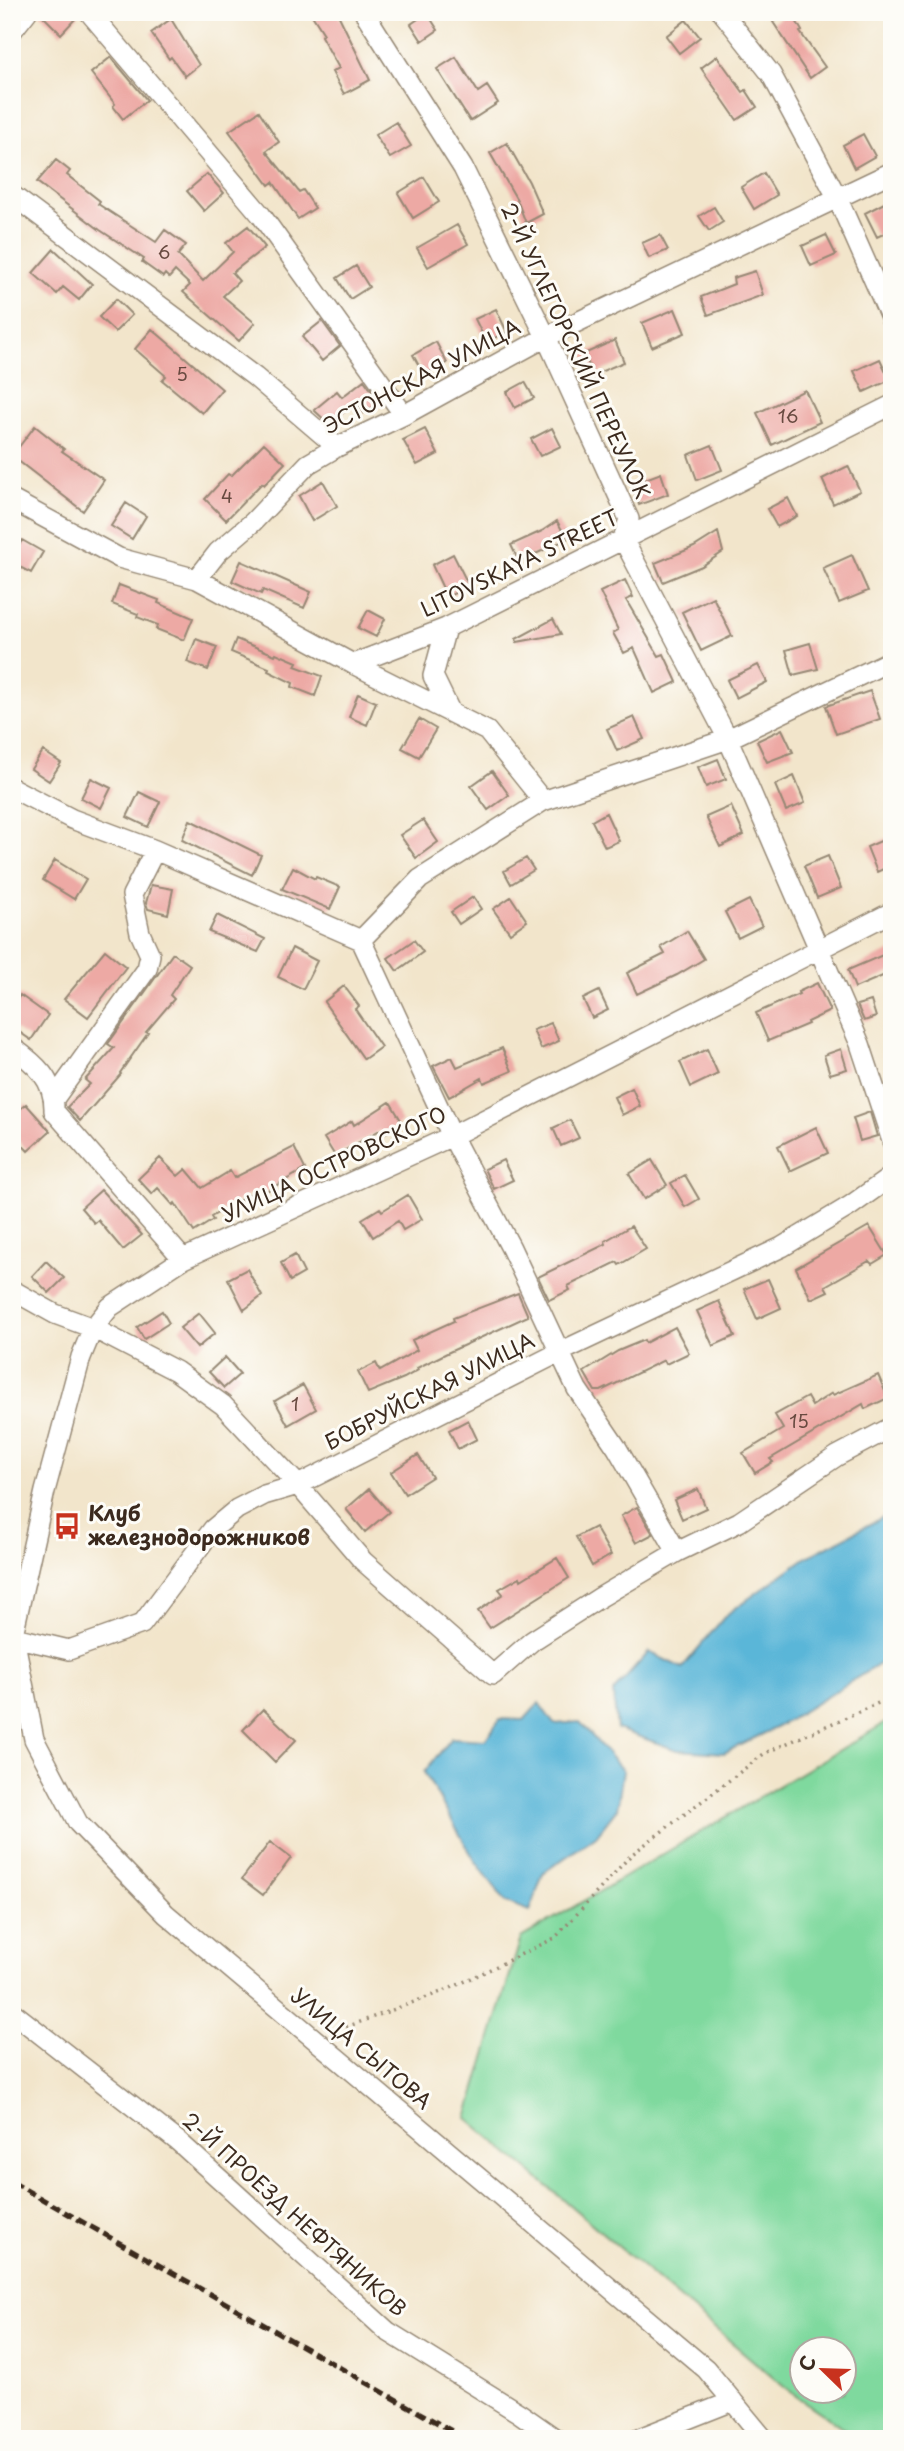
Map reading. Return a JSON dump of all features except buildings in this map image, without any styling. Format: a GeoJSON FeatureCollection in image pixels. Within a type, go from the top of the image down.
{"type":"FeatureCollection","features":[{"type":"Feature","properties":{"kind":"street"},"geometry":{"type":"LineString","coordinates":[[12,31],[27,12]]}},
{"type":"Feature","properties":{"kind":"street"},"geometry":{"type":"LineString","coordinates":[[89,12],[261,215],[404,415]]}},
{"type":"Feature","properties":{"kind":"street","name":"2-Й УГЛЕГОРСКИЙ ПЕРЕУЛОК"},"geometry":{"type":"LineString","coordinates":[[364,12],[463,168],[546,337],[629,519],[624,539],[728,739],[860,1044],[892,1141]]}},
{"type":"Feature","properties":{"kind":"street"},"geometry":{"type":"LineString","coordinates":[[722,12],[771,74],[837,197],[892,321]]}},
{"type":"Feature","properties":{"kind":"street","name":"ЭСТОНСКАЯ УЛИЦА"},"geometry":{"type":"LineString","coordinates":[[197,579],[218,552],[253,522],[308,464],[337,447],[404,415],[546,337],[892,172]]}},
{"type":"Feature","properties":{"kind":"street"},"geometry":{"type":"LineString","coordinates":[[12,195],[255,377],[337,447]]}},
{"type":"Feature","properties":{"kind":"street","name":"LITOVSKAYA STREET"},"geometry":{"type":"LineString","coordinates":[[353,664],[446,628],[892,405]]}},
{"type":"Feature","properties":{"kind":"street"},"geometry":{"type":"LineString","coordinates":[[12,500],[119,558],[197,579],[353,664],[487,731],[543,800]]}},
{"type":"Feature","properties":{"kind":"street"},"geometry":{"type":"LineString","coordinates":[[446,628],[433,676],[451,713]]}},
{"type":"Feature","properties":{"kind":"street"},"geometry":{"type":"LineString","coordinates":[[361,940],[420,879],[543,800],[728,739],[892,660]]}},
{"type":"Feature","properties":{"kind":"street"},"geometry":{"type":"LineString","coordinates":[[12,788],[72,819],[155,850],[361,940],[452,1136],[511,1248],[577,1390],[617,1447],[677,1552]]}},
{"type":"Feature","properties":{"kind":"street"},"geometry":{"type":"LineString","coordinates":[[54,1099],[147,969],[150,955],[140,933],[132,895],[155,850]]}},
{"type":"Feature","properties":{"kind":"street","name":"УЛИЦА ОСТРОВСКОГО"},"geometry":{"type":"LineString","coordinates":[[13,1638],[46,1491],[81,1357],[93,1328],[110,1307],[183,1259],[452,1136],[892,912]]}},
{"type":"Feature","properties":{"kind":"street"},"geometry":{"type":"LineString","coordinates":[[12,1047],[35,1063],[49,1085],[54,1099],[54,1111],[183,1259]]}},
{"type":"Feature","properties":{"kind":"street","name":"БОБРУЙСКАЯ УЛИЦА"},"geometry":{"type":"LineString","coordinates":[[13,1638],[69,1650],[142,1625],[213,1529],[246,1504],[264,1495],[298,1485],[558,1353],[782,1247],[850,1206],[892,1175]]}},
{"type":"Feature","properties":{"kind":"street"},"geometry":{"type":"LineString","coordinates":[[12,1290],[55,1314],[93,1328],[176,1371],[223,1405],[298,1485],[363,1561],[493,1675],[532,1641],[599,1598],[677,1552],[739,1522],[838,1456],[892,1427]]}},
{"type":"Feature","properties":{"kind":"street","name":"УЛИЦА СЫТОВА"},"geometry":{"type":"LineString","coordinates":[[13,1638],[34,1739],[78,1823],[166,1914],[706,2369],[764,2439]]}},
{"type":"Feature","properties":{"kind":"street","name":"2-Й ПРОЕЗД НЕФТЯНИКОВ"},"geometry":{"type":"LineString","coordinates":[[12,2012],[179,2142],[387,2331],[556,2439]]}},
{"type":"Feature","properties":{"kind":"street"},"geometry":{"type":"LineString","coordinates":[[637,2439],[733,2401]]}},
{"type":"Feature","properties":{"kind":"path"},"geometry":{"type":"LineString","coordinates":[[314,2039],[449,1989],[555,1938],[631,1855],[765,1753],[892,1697]]}},
{"type":"Feature","properties":{"kind":"green space"},"geometry":{"type":"Polygon","coordinates":[[[892,1719],[892,2439],[860,2439],[811,2406],[858,2406],[858,2336],[788,2336],[788,2390],[467,2118],[521,1938],[892,1719]]]}},
{"type":"Feature","properties":{"kind":"water"},"geometry":{"type":"Polygon","coordinates":[[[885,1516],[892,1516],[892,1656],[779,1726],[724,1753],[677,1750],[617,1729],[613,1692],[649,1652],[682,1668],[726,1615],[805,1558],[885,1516]]]}},
{"type":"Feature","properties":{"kind":"water"},"geometry":{"type":"Polygon","coordinates":[[[539,1703],[554,1724],[580,1722],[623,1771],[617,1809],[596,1836],[543,1873],[530,1911],[506,1902],[474,1859],[424,1772],[452,1738],[485,1740],[500,1719],[524,1720],[539,1703]]]}},
{"type":"Feature","properties":{"kind":"railway"},"geometry":{"type":"LineString","coordinates":[[12,2182],[466,2439]]}},
{"type":"Feature","properties":{"kind":"place","name":"Клуб железнодорожников"},"geometry":{"type":"Point","coordinates":[67,1526]}}]}
